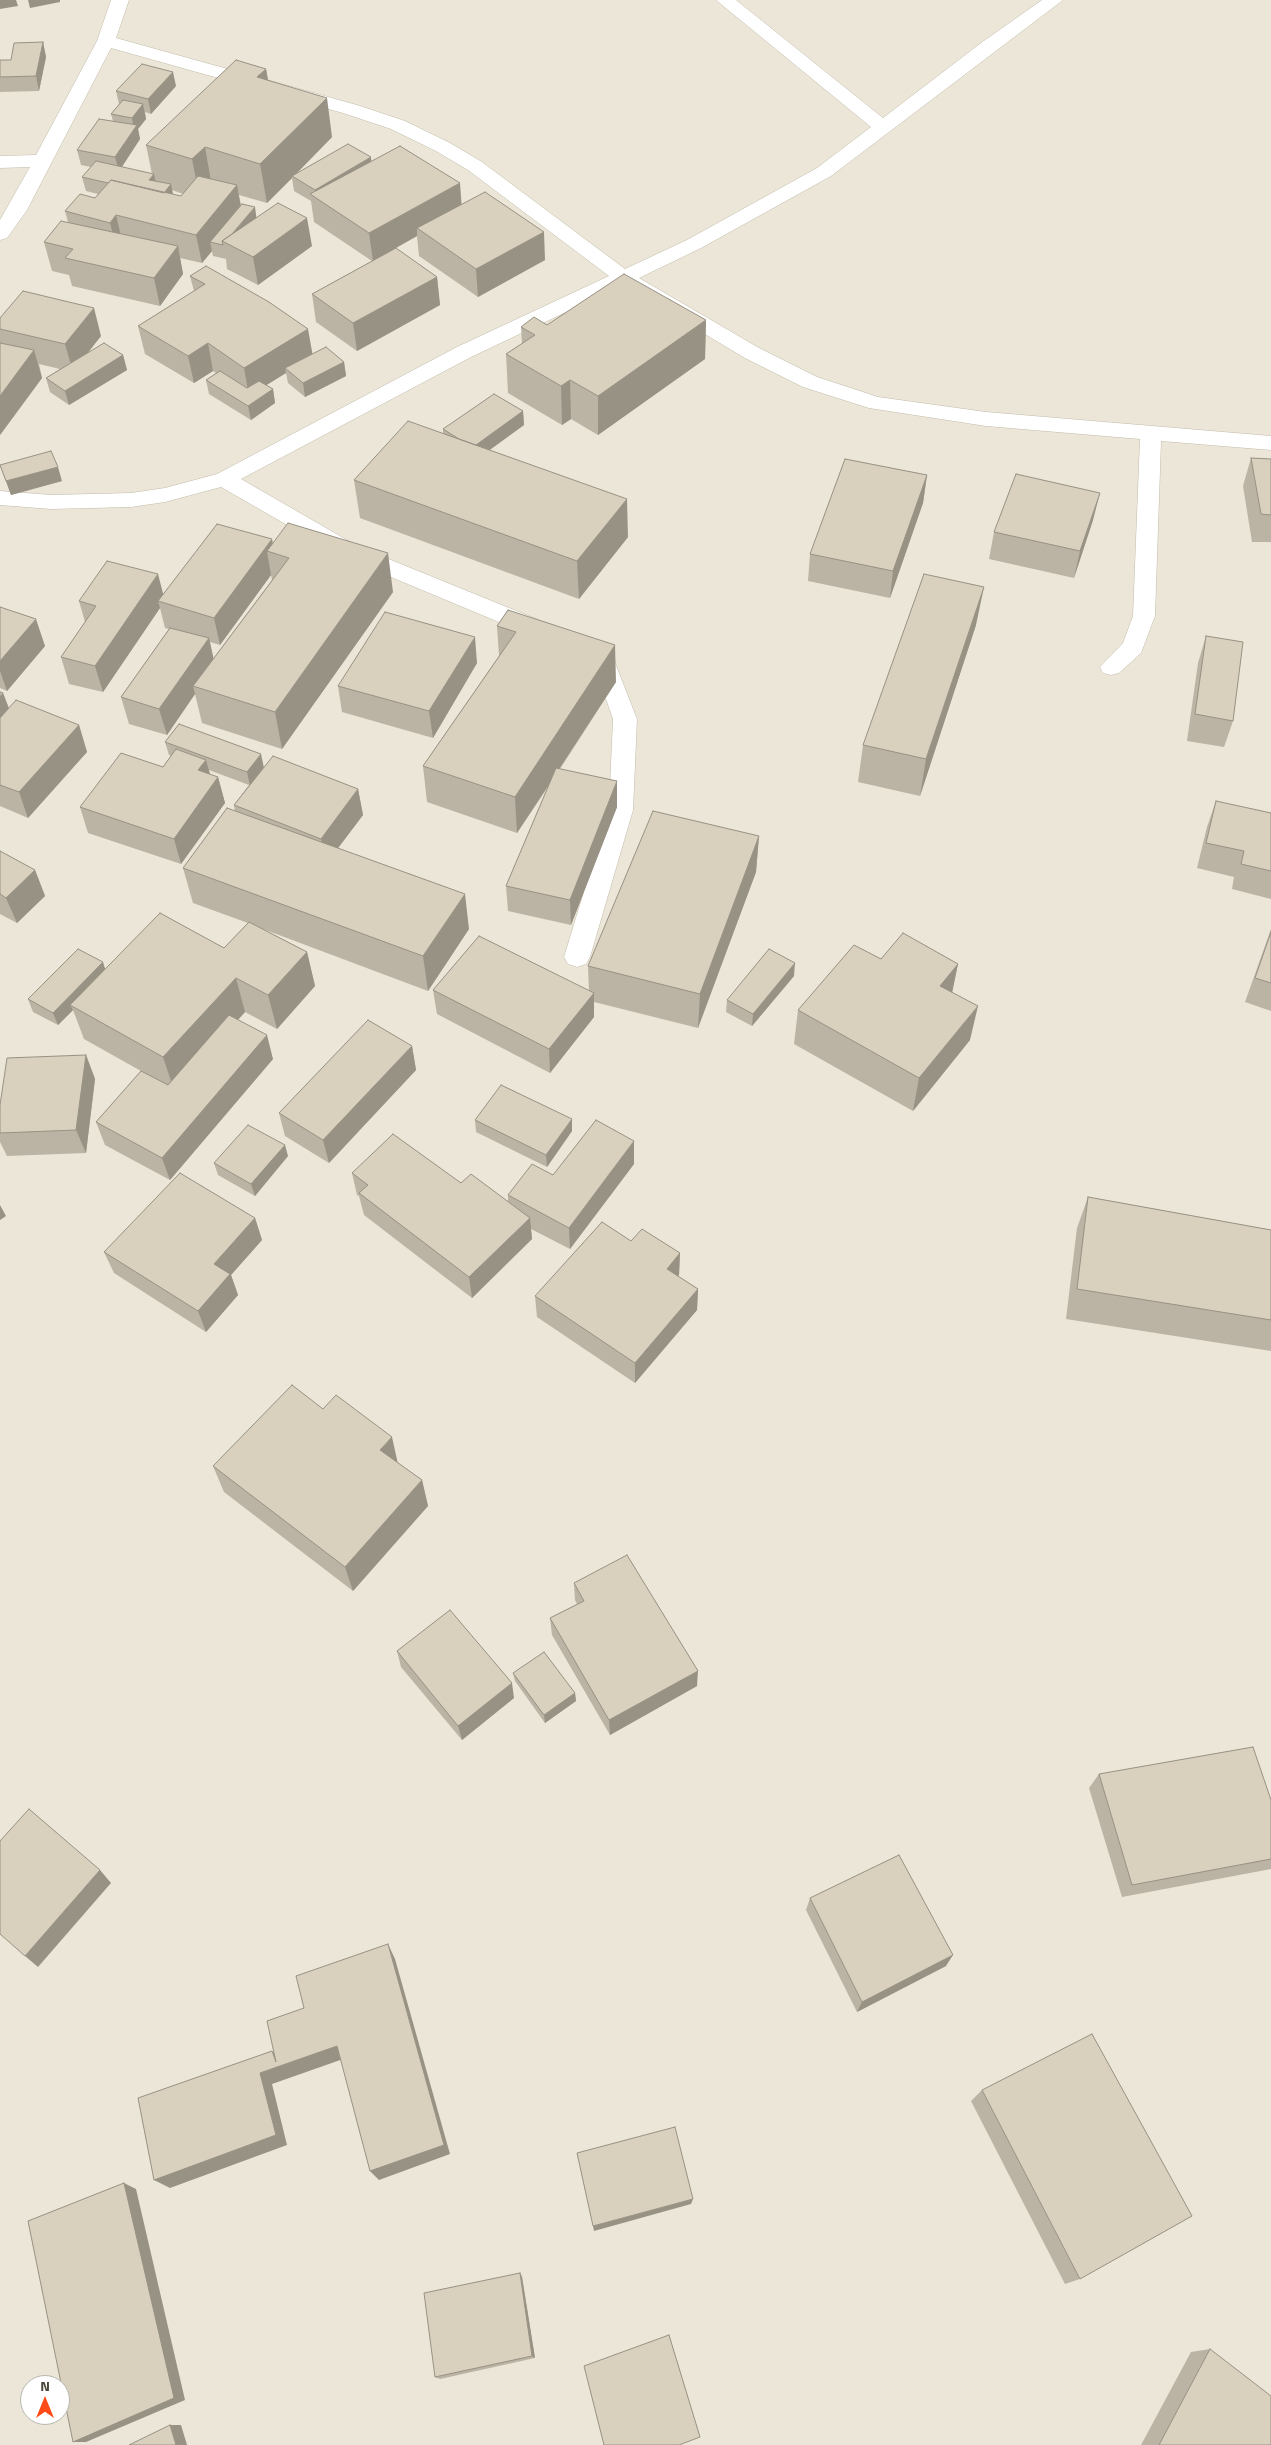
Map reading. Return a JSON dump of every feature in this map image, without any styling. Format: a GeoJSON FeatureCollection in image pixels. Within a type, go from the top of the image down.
{"type":"FeatureCollection","features":[{"type":"Feature","properties":{"kind":"street"},"geometry":{"type":"LineString","coordinates":[[0,234],[17,210],[106,42],[120,0]]}},
{"type":"Feature","properties":{"kind":"street"},"geometry":{"type":"LineString","coordinates":[[725,0],[884,126]]}},
{"type":"Feature","properties":{"kind":"street"},"geometry":{"type":"LineString","coordinates":[[0,498],[51,502],[131,500],[165,495],[224,479],[464,352],[694,244],[824,172],[986,47],[1054,0]]}},
{"type":"Feature","properties":{"kind":"street"},"geometry":{"type":"LineString","coordinates":[[106,42],[350,109],[398,125],[443,147],[475,166],[624,276],[752,354],[810,382],[876,403],[986,418],[1271,443]]}},
{"type":"Feature","properties":{"kind":"street"},"geometry":{"type":"LineString","coordinates":[[0,162],[43,161]]}},
{"type":"Feature","properties":{"kind":"street"},"geometry":{"type":"LineString","coordinates":[[1111,667],[1133,647],[1144,616],[1151,433]]}},
{"type":"Feature","properties":{"kind":"street"},"geometry":{"type":"LineString","coordinates":[[224,479],[351,552],[566,640],[607,669],[625,719],[621,810],[576,957]]}},
{"type":"Feature","properties":{"kind":"shaded area"},"geometry":{"type":"Polygon","coordinates":[[[0,0],[1271,0],[1271,2445],[0,2445],[0,0]]]}},
{"type":"Feature","properties":{"kind":"building"},"geometry":{"type":"Polygon","coordinates":[[[43,42],[36,76],[0,77],[0,60],[11,60],[14,43],[43,42]]]}},
{"type":"Feature","properties":{"kind":"building"},"geometry":{"type":"Polygon","coordinates":[[[236,60],[266,69],[257,77],[327,98],[260,164],[205,147],[192,159],[146,145],[236,60]]]}},
{"type":"Feature","properties":{"kind":"building"},"geometry":{"type":"Polygon","coordinates":[[[142,64],[173,72],[148,99],[116,91],[142,64]]]}},
{"type":"Feature","properties":{"kind":"building"},"geometry":{"type":"Polygon","coordinates":[[[123,100],[143,104],[132,118],[111,114],[123,100]]]}},
{"type":"Feature","properties":{"kind":"building"},"geometry":{"type":"Polygon","coordinates":[[[99,119],[137,125],[115,157],[77,150],[99,119]]]}},
{"type":"Feature","properties":{"kind":"building"},"geometry":{"type":"Polygon","coordinates":[[[348,144],[371,157],[315,190],[292,176],[348,144]]]}},
{"type":"Feature","properties":{"kind":"building"},"geometry":{"type":"Polygon","coordinates":[[[400,146],[460,183],[369,233],[310,194],[400,146]]]}},
{"type":"Feature","properties":{"kind":"building"},"geometry":{"type":"Polygon","coordinates":[[[96,161],[154,174],[149,180],[171,184],[164,193],[111,180],[108,183],[82,177],[96,161]]]}},
{"type":"Feature","properties":{"kind":"building"},"geometry":{"type":"Polygon","coordinates":[[[198,176],[237,185],[196,235],[116,215],[110,223],[65,211],[80,194],[95,198],[111,180],[181,196],[198,176]]]}},
{"type":"Feature","properties":{"kind":"building"},"geometry":{"type":"Polygon","coordinates":[[[485,192],[544,232],[476,269],[417,228],[485,192]]]}},
{"type":"Feature","properties":{"kind":"building"},"geometry":{"type":"Polygon","coordinates":[[[278,203],[307,218],[253,257],[222,241],[278,203]]]}},
{"type":"Feature","properties":{"kind":"building"},"geometry":{"type":"Polygon","coordinates":[[[242,204],[255,207],[232,234],[222,241],[223,245],[210,242],[242,204]]]}},
{"type":"Feature","properties":{"kind":"building"},"geometry":{"type":"Polygon","coordinates":[[[61,221],[178,246],[154,278],[65,258],[73,249],[44,242],[61,221]]]}},
{"type":"Feature","properties":{"kind":"building"},"geometry":{"type":"Polygon","coordinates":[[[396,248],[437,277],[353,323],[312,294],[396,248]]]}},
{"type":"Feature","properties":{"kind":"building"},"geometry":{"type":"Polygon","coordinates":[[[206,266],[269,302],[308,329],[244,368],[208,343],[188,356],[138,326],[205,284],[190,276],[206,266]]]}},
{"type":"Feature","properties":{"kind":"building"},"geometry":{"type":"Polygon","coordinates":[[[624,274],[706,320],[598,396],[570,380],[561,386],[506,354],[535,335],[521,327],[534,317],[547,325],[624,274]]]}},
{"type":"Feature","properties":{"kind":"building"},"geometry":{"type":"Polygon","coordinates":[[[23,291],[94,308],[65,344],[0,329],[0,318],[23,291]]]}},
{"type":"Feature","properties":{"kind":"building"},"geometry":{"type":"Polygon","coordinates":[[[0,343],[34,350],[0,396],[0,343]]]}},
{"type":"Feature","properties":{"kind":"building"},"geometry":{"type":"Polygon","coordinates":[[[104,343],[123,355],[65,391],[46,378],[104,343]]]}},
{"type":"Feature","properties":{"kind":"building"},"geometry":{"type":"Polygon","coordinates":[[[326,347],[344,362],[303,383],[285,368],[326,347]]]}},
{"type":"Feature","properties":{"kind":"building"},"geometry":{"type":"Polygon","coordinates":[[[220,371],[247,388],[259,381],[273,389],[248,406],[206,380],[220,371]]]}},
{"type":"Feature","properties":{"kind":"building"},"geometry":{"type":"Polygon","coordinates":[[[494,394],[523,411],[476,445],[459,439],[443,429],[494,394]]]}},
{"type":"Feature","properties":{"kind":"building"},"geometry":{"type":"Polygon","coordinates":[[[408,421],[627,499],[577,561],[354,480],[408,421]]]}},
{"type":"Feature","properties":{"kind":"building"},"geometry":{"type":"Polygon","coordinates":[[[51,451],[58,467],[6,481],[0,465],[51,451]]]}},
{"type":"Feature","properties":{"kind":"building"},"geometry":{"type":"Polygon","coordinates":[[[1251,458],[1271,459],[1271,515],[1261,514],[1251,458]]]}},
{"type":"Feature","properties":{"kind":"building"},"geometry":{"type":"Polygon","coordinates":[[[845,459],[927,475],[893,571],[810,554],[845,459]]]}},
{"type":"Feature","properties":{"kind":"building"},"geometry":{"type":"Polygon","coordinates":[[[1016,474],[1100,493],[1080,551],[994,532],[1016,474]]]}},
{"type":"Feature","properties":{"kind":"building"},"geometry":{"type":"Polygon","coordinates":[[[288,523],[388,553],[275,712],[193,686],[289,558],[267,551],[288,523]]]}},
{"type":"Feature","properties":{"kind":"building"},"geometry":{"type":"Polygon","coordinates":[[[217,524],[272,539],[214,618],[158,601],[217,524]]]}},
{"type":"Feature","properties":{"kind":"building"},"geometry":{"type":"Polygon","coordinates":[[[107,561],[158,574],[95,666],[61,657],[96,606],[79,601],[107,561]]]}},
{"type":"Feature","properties":{"kind":"building"},"geometry":{"type":"Polygon","coordinates":[[[924,574],[984,587],[926,759],[863,745],[924,574]]]}},
{"type":"Feature","properties":{"kind":"building"},"geometry":{"type":"Polygon","coordinates":[[[0,607],[36,619],[0,661],[0,607]]]}},
{"type":"Feature","properties":{"kind":"building"},"geometry":{"type":"Polygon","coordinates":[[[508,610],[615,645],[515,797],[423,766],[516,632],[497,626],[508,610]]]}},
{"type":"Feature","properties":{"kind":"building"},"geometry":{"type":"Polygon","coordinates":[[[385,612],[475,637],[429,711],[338,686],[385,612]]]}},
{"type":"Feature","properties":{"kind":"building"},"geometry":{"type":"Polygon","coordinates":[[[170,628],[209,638],[159,709],[121,697],[170,628]]]}},
{"type":"Feature","properties":{"kind":"building"},"geometry":{"type":"Polygon","coordinates":[[[1206,636],[1243,642],[1233,721],[1195,714],[1206,636]]]}},
{"type":"Feature","properties":{"kind":"building"},"geometry":{"type":"Polygon","coordinates":[[[16,700],[79,725],[19,792],[0,785],[0,718],[16,700]]]}},
{"type":"Feature","properties":{"kind":"building"},"geometry":{"type":"Polygon","coordinates":[[[179,724],[261,754],[247,772],[165,742],[179,724]]]}},
{"type":"Feature","properties":{"kind":"building"},"geometry":{"type":"Polygon","coordinates":[[[176,749],[206,760],[198,770],[218,777],[174,839],[80,807],[121,753],[163,767],[176,749]]]}},
{"type":"Feature","properties":{"kind":"building"},"geometry":{"type":"Polygon","coordinates":[[[273,756],[358,789],[321,839],[234,805],[273,756]]]}},
{"type":"Feature","properties":{"kind":"building"},"geometry":{"type":"Polygon","coordinates":[[[556,768],[617,781],[570,900],[506,886],[556,768]]]}},
{"type":"Feature","properties":{"kind":"building"},"geometry":{"type":"Polygon","coordinates":[[[1216,801],[1271,813],[1271,871],[1241,864],[1244,851],[1206,843],[1216,801]]]}},
{"type":"Feature","properties":{"kind":"building"},"geometry":{"type":"Polygon","coordinates":[[[227,808],[465,894],[423,956],[183,868],[227,808]]]}},
{"type":"Feature","properties":{"kind":"building"},"geometry":{"type":"Polygon","coordinates":[[[653,811],[759,836],[700,994],[588,966],[653,811]]]}},
{"type":"Feature","properties":{"kind":"building"},"geometry":{"type":"Polygon","coordinates":[[[0,851],[35,870],[6,898],[0,894],[0,851]]]}},
{"type":"Feature","properties":{"kind":"building"},"geometry":{"type":"Polygon","coordinates":[[[160,913],[224,948],[249,922],[307,952],[268,995],[236,978],[163,1057],[70,1005],[160,913]]]}},
{"type":"Feature","properties":{"kind":"building"},"geometry":{"type":"Polygon","coordinates":[[[1271,932],[1271,983],[1255,978],[1271,932]]]}},
{"type":"Feature","properties":{"kind":"building"},"geometry":{"type":"Polygon","coordinates":[[[903,933],[958,964],[940,986],[978,1006],[919,1078],[798,1010],[854,945],[881,959],[903,933]]]}},
{"type":"Feature","properties":{"kind":"building"},"geometry":{"type":"Polygon","coordinates":[[[479,936],[594,993],[549,1049],[433,990],[479,936]]]}},
{"type":"Feature","properties":{"kind":"building"},"geometry":{"type":"Polygon","coordinates":[[[78,949],[103,962],[53,1013],[28,999],[78,949]]]}},
{"type":"Feature","properties":{"kind":"building"},"geometry":{"type":"Polygon","coordinates":[[[769,949],[795,963],[753,1014],[727,1000],[769,949]]]}},
{"type":"Feature","properties":{"kind":"building"},"geometry":{"type":"Polygon","coordinates":[[[229,1015],[267,1035],[162,1158],[96,1122],[141,1071],[168,1085],[229,1015]]]}},
{"type":"Feature","properties":{"kind":"building"},"geometry":{"type":"Polygon","coordinates":[[[368,1020],[412,1046],[323,1140],[279,1113],[368,1020]]]}},
{"type":"Feature","properties":{"kind":"building"},"geometry":{"type":"Polygon","coordinates":[[[86,1055],[76,1130],[0,1133],[0,1105],[7,1058],[86,1055]]]}},
{"type":"Feature","properties":{"kind":"building"},"geometry":{"type":"Polygon","coordinates":[[[501,1085],[572,1119],[546,1155],[475,1120],[501,1085]]]}},
{"type":"Feature","properties":{"kind":"building"},"geometry":{"type":"Polygon","coordinates":[[[596,1120],[634,1141],[569,1228],[508,1195],[532,1164],[553,1175],[596,1120]]]}},
{"type":"Feature","properties":{"kind":"building"},"geometry":{"type":"Polygon","coordinates":[[[248,1125],[285,1145],[251,1184],[214,1163],[248,1125]]]}},
{"type":"Feature","properties":{"kind":"building"},"geometry":{"type":"Polygon","coordinates":[[[393,1134],[461,1183],[471,1174],[530,1218],[469,1277],[359,1193],[368,1185],[352,1173],[393,1134]]]}},
{"type":"Feature","properties":{"kind":"building"},"geometry":{"type":"Polygon","coordinates":[[[180,1173],[255,1218],[214,1264],[230,1274],[198,1311],[104,1252],[180,1173]]]}},
{"type":"Feature","properties":{"kind":"building"},"geometry":{"type":"Polygon","coordinates":[[[1088,1197],[1271,1230],[1271,1320],[1077,1289],[1088,1197]]]}},
{"type":"Feature","properties":{"kind":"building"},"geometry":{"type":"Polygon","coordinates":[[[602,1222],[631,1241],[642,1229],[680,1253],[667,1269],[698,1289],[635,1363],[535,1296],[602,1222]]]}},
{"type":"Feature","properties":{"kind":"building"},"geometry":{"type":"Polygon","coordinates":[[[292,1385],[323,1409],[336,1395],[392,1437],[380,1450],[422,1480],[345,1567],[213,1466],[292,1385]]]}},
{"type":"Feature","properties":{"kind":"building"},"geometry":{"type":"Polygon","coordinates":[[[627,1555],[698,1671],[609,1720],[550,1618],[584,1601],[574,1583],[627,1555]]]}},
{"type":"Feature","properties":{"kind":"building"},"geometry":{"type":"Polygon","coordinates":[[[450,1610],[512,1683],[458,1726],[397,1651],[450,1610]]]}},
{"type":"Feature","properties":{"kind":"building"},"geometry":{"type":"Polygon","coordinates":[[[544,1652],[575,1693],[544,1715],[513,1673],[544,1652]]]}},
{"type":"Feature","properties":{"kind":"building"},"geometry":{"type":"Polygon","coordinates":[[[1253,1747],[1271,1800],[1271,1859],[1132,1885],[1099,1774],[1253,1747]]]}},
{"type":"Feature","properties":{"kind":"building"},"geometry":{"type":"Polygon","coordinates":[[[29,1809],[100,1870],[25,1956],[0,1934],[0,1841],[29,1809]]]}},
{"type":"Feature","properties":{"kind":"building"},"geometry":{"type":"Polygon","coordinates":[[[899,1855],[953,1955],[862,2002],[810,1898],[899,1855]]]}},
{"type":"Feature","properties":{"kind":"building"},"geometry":{"type":"Polygon","coordinates":[[[388,1944],[444,2145],[370,2171],[337,2046],[260,2073],[276,2135],[154,2180],[138,2098],[272,2051],[276,2062],[267,2021],[304,2008],[296,1976],[388,1944]]]}},
{"type":"Feature","properties":{"kind":"building"},"geometry":{"type":"Polygon","coordinates":[[[1092,2034],[1192,2216],[1080,2279],[982,2090],[1092,2034]]]}},
{"type":"Feature","properties":{"kind":"building"},"geometry":{"type":"Polygon","coordinates":[[[675,2127],[693,2199],[593,2226],[577,2153],[675,2127]]]}},
{"type":"Feature","properties":{"kind":"building"},"geometry":{"type":"Polygon","coordinates":[[[124,2183],[174,2398],[73,2442],[70,2425],[70,2375],[59,2375],[28,2221],[124,2183]]]}},
{"type":"Feature","properties":{"kind":"building"},"geometry":{"type":"Polygon","coordinates":[[[520,2273],[532,2356],[435,2377],[424,2293],[520,2273]]]}},
{"type":"Feature","properties":{"kind":"building"},"geometry":{"type":"Polygon","coordinates":[[[669,2335],[700,2437],[679,2445],[604,2445],[584,2366],[669,2335]]]}},
{"type":"Feature","properties":{"kind":"building"},"geometry":{"type":"Polygon","coordinates":[[[1210,2349],[1271,2396],[1271,2445],[1159,2445],[1210,2349]]]}},
{"type":"Feature","properties":{"kind":"building"},"geometry":{"type":"Polygon","coordinates":[[[170,2425],[176,2445],[129,2445],[170,2425]]]}}]}
